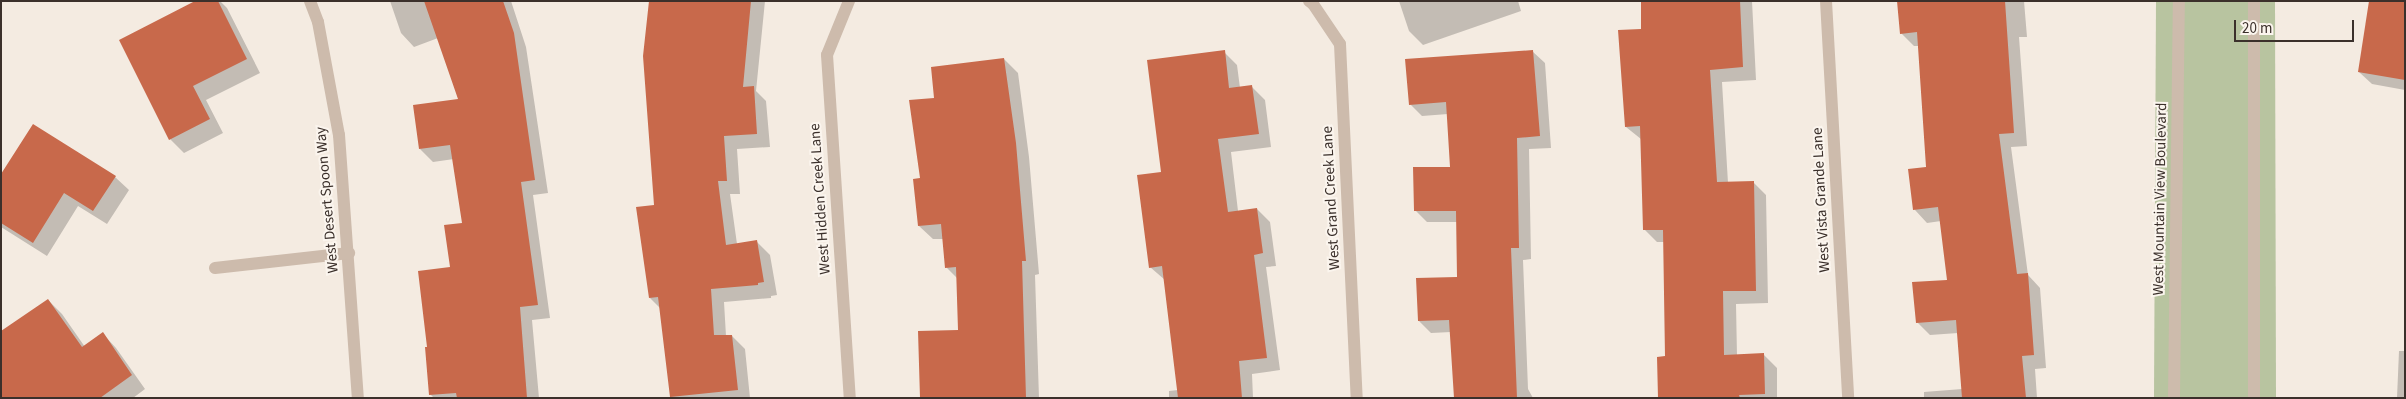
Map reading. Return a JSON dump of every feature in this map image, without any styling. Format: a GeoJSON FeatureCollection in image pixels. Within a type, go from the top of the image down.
{"type":"FeatureCollection","features":[{"type":"Feature","properties":{"kind":"street","name":"West Desert Spoon Way"},"geometry":{"type":"LineString","coordinates":[[310,1],[318,22],[339,135],[358,398]]}},
{"type":"Feature","properties":{"kind":"street","name":"West Vista Grande Lane"},"geometry":{"type":"LineString","coordinates":[[1826,1],[1848,398]]}},
{"type":"Feature","properties":{"kind":"street","name":"West Mountain View Boulevard"},"geometry":{"type":"LineString","coordinates":[[2174,398],[2179,1]]}},
{"type":"Feature","properties":{"kind":"street"},"geometry":{"type":"LineString","coordinates":[[2254,1],[2254,398]]}},
{"type":"Feature","properties":{"kind":"street","name":"West Hidden Creek Lane"},"geometry":{"type":"LineString","coordinates":[[848,2],[826,55],[850,398]]}},
{"type":"Feature","properties":{"kind":"street","name":"West Grand Creek Lane"},"geometry":{"type":"LineString","coordinates":[[1311,2],[1340,44],[1357,398]]}},
{"type":"Feature","properties":{"kind":"street"},"geometry":{"type":"LineString","coordinates":[[216,268],[349,253]]}},
{"type":"Feature","properties":{"kind":"green space"},"geometry":{"type":"Polygon","coordinates":[[[2156,1],[2275,1],[2276,398],[2154,398],[2156,1]]]}},
{"type":"Feature","properties":{"kind":"building"},"geometry":{"type":"Polygon","coordinates":[[[195,1],[218,1],[247,59],[193,86],[210,119],[169,140],[119,40],[195,1]]]}},
{"type":"Feature","properties":{"kind":"building"},"geometry":{"type":"Polygon","coordinates":[[[424,1],[503,1],[514,33],[535,180],[521,182],[538,305],[520,307],[527,398],[457,398],[456,393],[429,395],[425,347],[427,347],[418,271],[450,267],[444,225],[462,223],[450,145],[419,149],[413,105],[458,99],[424,1]]]}},
{"type":"Feature","properties":{"kind":"building"},"geometry":{"type":"Polygon","coordinates":[[[649,1],[751,1],[743,87],[754,86],[757,134],[724,136],[727,181],[718,181],[726,245],[757,240],[764,282],[758,283],[758,285],[711,289],[714,335],[732,335],[738,390],[670,397],[658,297],[649,298],[636,207],[654,205],[643,56],[649,1]]]}},
{"type":"Feature","properties":{"kind":"building"},"geometry":{"type":"Polygon","coordinates":[[[1641,1],[1740,1],[1743,67],[1710,70],[1717,182],[1754,181],[1756,291],[1723,291],[1724,355],[1764,353],[1765,394],[1739,395],[1740,398],[1658,398],[1657,357],[1665,356],[1663,230],[1643,230],[1640,126],[1625,127],[1618,30],[1641,29],[1641,1]]]}},
{"type":"Feature","properties":{"kind":"building"},"geometry":{"type":"Polygon","coordinates":[[[1897,1],[2005,1],[2014,133],[1999,134],[2017,274],[2028,273],[2034,355],[2022,356],[2026,398],[1962,398],[1956,320],[1916,323],[1912,282],[1947,280],[1938,207],[1913,210],[1908,169],[1926,167],[1917,32],[1900,34],[1897,1]]]}},
{"type":"Feature","properties":{"kind":"building"},"geometry":{"type":"Polygon","coordinates":[[[2369,1],[2405,1],[2405,80],[2358,72],[2369,1]]]}},
{"type":"Feature","properties":{"kind":"building"},"geometry":{"type":"Polygon","coordinates":[[[1225,50],[1229,88],[1252,85],[1259,134],[1218,139],[1228,212],[1257,208],[1263,253],[1254,255],[1267,358],[1239,361],[1242,398],[1178,398],[1162,266],[1149,268],[1137,175],[1161,172],[1147,60],[1225,50]]]}},
{"type":"Feature","properties":{"kind":"building"},"geometry":{"type":"Polygon","coordinates":[[[1533,50],[1540,136],[1517,138],[1519,248],[1511,248],[1517,398],[1454,398],[1449,320],[1418,321],[1416,278],[1457,277],[1456,211],[1414,211],[1413,167],[1450,167],[1446,102],[1409,105],[1405,59],[1533,50]]]}},
{"type":"Feature","properties":{"kind":"building"},"geometry":{"type":"Polygon","coordinates":[[[1004,58],[1016,143],[1026,261],[1022,261],[1026,398],[920,398],[918,331],[958,330],[956,267],[945,268],[941,224],[918,226],[913,179],[920,178],[909,100],[934,98],[931,67],[1004,58]]]}},
{"type":"Feature","properties":{"kind":"building"},"geometry":{"type":"Polygon","coordinates":[[[33,124],[116,176],[93,211],[64,193],[33,243],[1,223],[1,174],[33,124]]]}},
{"type":"Feature","properties":{"kind":"building"},"geometry":{"type":"Polygon","coordinates":[[[48,299],[82,347],[103,332],[132,375],[100,398],[1,398],[1,331],[48,299]]]}}]}
